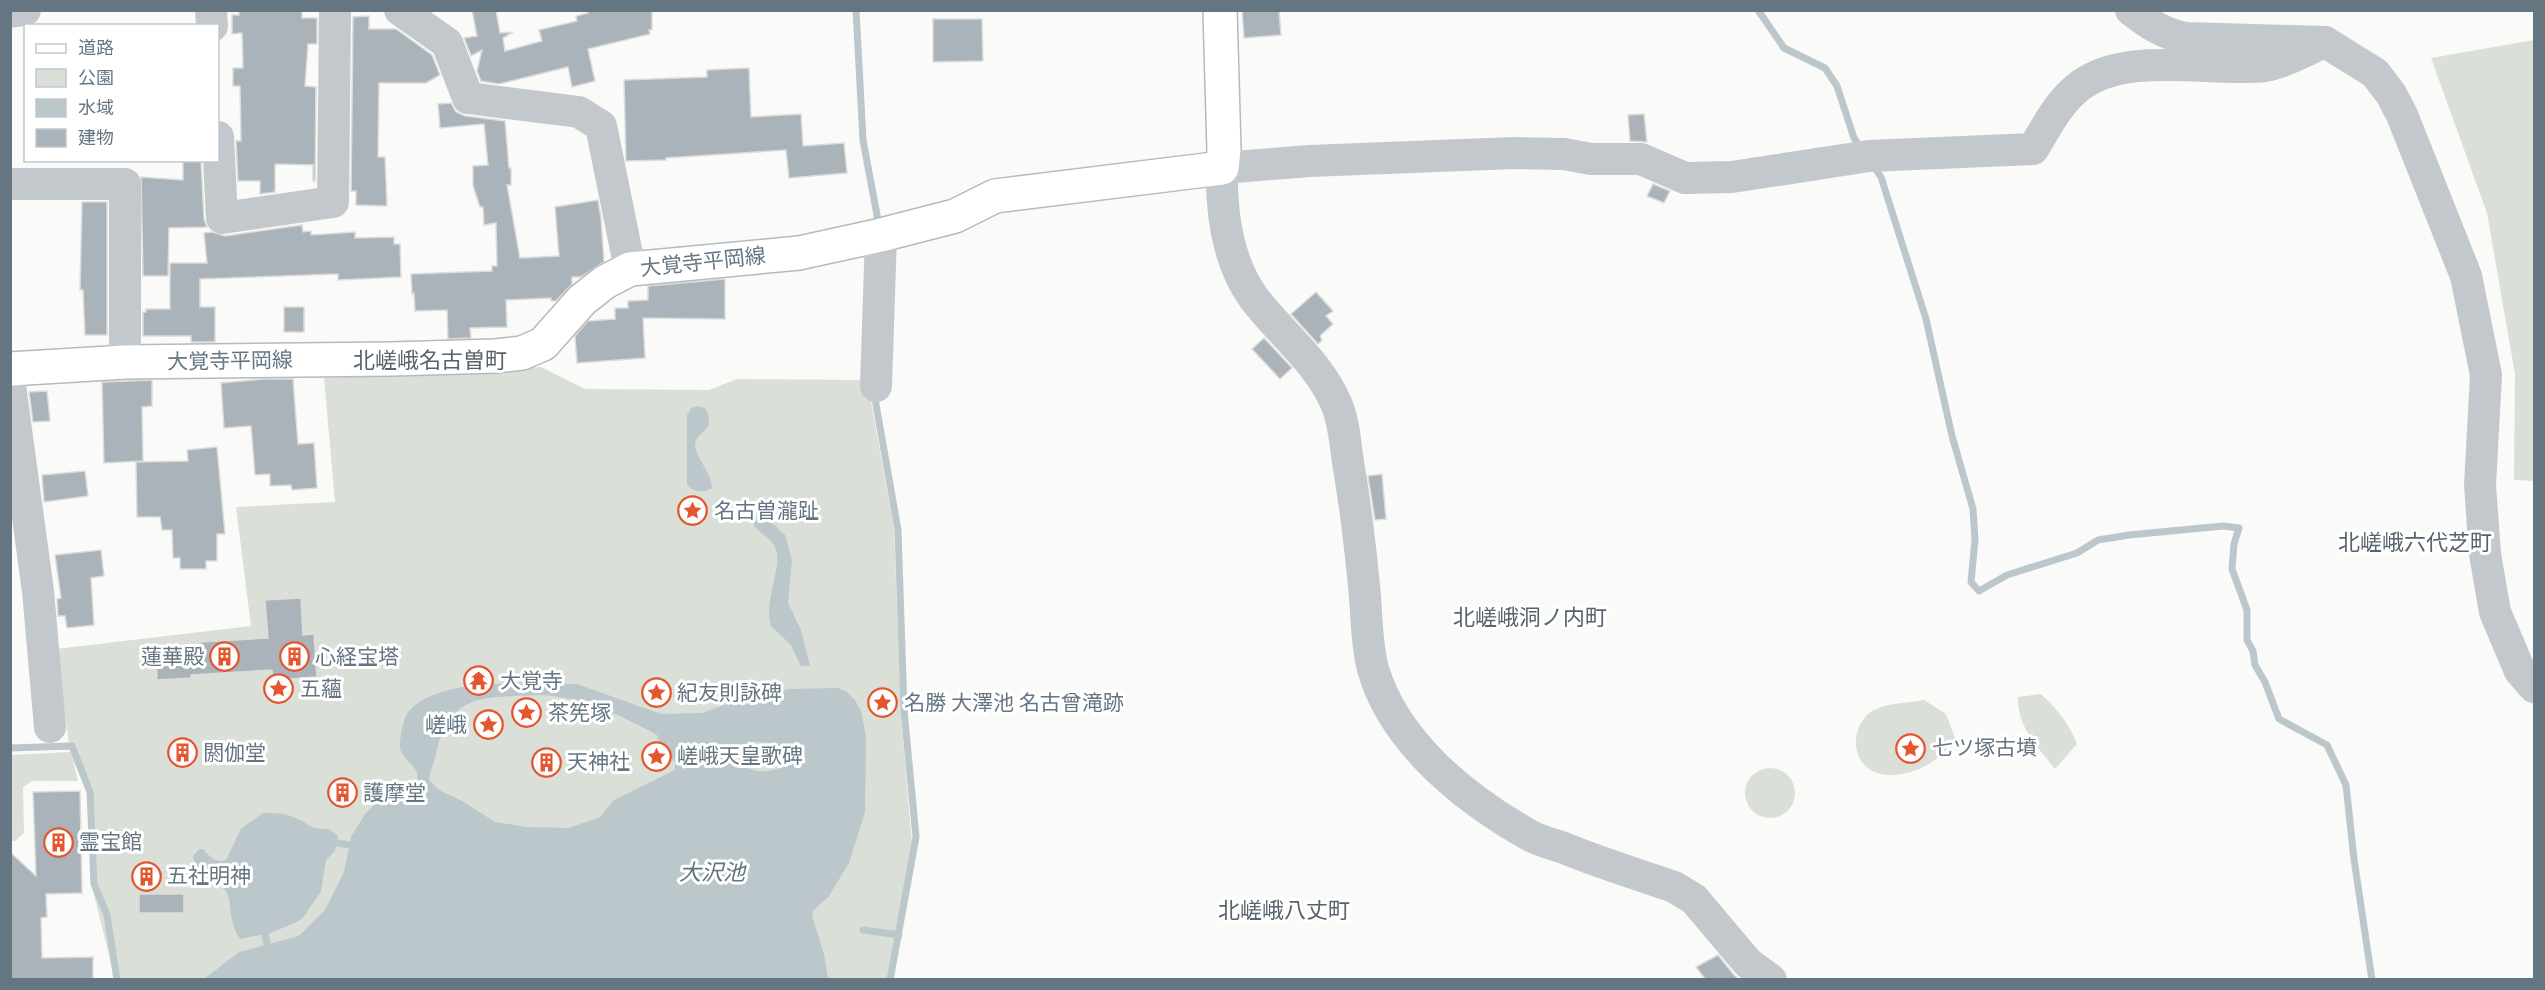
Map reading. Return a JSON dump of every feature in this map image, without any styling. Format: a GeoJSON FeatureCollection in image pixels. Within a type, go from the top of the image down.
{"type":"FeatureCollection","features":[{"type":"Feature","properties":{"kind":"main road"},"geometry":{"type":"LineString","coordinates":[[1220,10],[1224,150],[1222,168]]}},
{"type":"Feature","properties":{"kind":"main road","name":"大覚寺平岡線"},"geometry":{"type":"LineString","coordinates":[[10,369],[125,362],[391,359],[496,356],[522,353],[543,344],[582,300],[605,282],[630,269],[799,253],[881,236],[955,216],[994,196],[1222,168]]}},
{"type":"Feature","properties":{"kind":"street"},"geometry":{"type":"LineString","coordinates":[[10,12],[25,10]]}},
{"type":"Feature","properties":{"kind":"street"},"geometry":{"type":"LineString","coordinates":[[219,157],[222,218],[333,202],[335,10]]}},
{"type":"Feature","properties":{"kind":"street"},"geometry":{"type":"LineString","coordinates":[[400,10],[447,43],[468,98],[579,112],[601,126],[630,269]]}},
{"type":"Feature","properties":{"kind":"street"},"geometry":{"type":"LineString","coordinates":[[2131,10],[2152,27],[2186,38],[2325,42],[2375,73],[2391,94],[2402,115],[2466,276],[2486,375],[2481,485],[2485,554],[2494,612],[2520,671],[2535,687]]}},
{"type":"Feature","properties":{"kind":"street"},"geometry":{"type":"LineString","coordinates":[[1771,980],[1748,963],[1694,899],[1674,887],[1530,836],[1478,802],[1442,772],[1394,716],[1373,668],[1359,531],[1342,423],[1335,401],[1322,378],[1290,337],[1253,297],[1242,278],[1227,236],[1222,168],[1309,161],[1524,153],[1564,154],[1591,159],[1641,159],[1685,178],[1720,178],[1869,156],[2033,149],[2060,104],[2086,82],[2114,70],[2170,64],[2267,66],[2325,42]]}},
{"type":"Feature","properties":{"kind":"street"},"geometry":{"type":"LineString","coordinates":[[10,184],[125,184],[125,362]]}},
{"type":"Feature","properties":{"kind":"street"},"geometry":{"type":"LineString","coordinates":[[876,386],[881,236]]}},
{"type":"Feature","properties":{"kind":"street"},"geometry":{"type":"LineString","coordinates":[[10,386],[38,591],[50,727]]}},
{"type":"Feature","properties":{"kind":"green space"},"geometry":{"type":"Polygon","coordinates":[[[2534,40],[2534,481],[2514,480],[2515,374],[2487,213],[2431,58],[2534,40]]]}},
{"type":"Feature","properties":{"kind":"green space","name":"大覚寺"},"geometry":{"type":"Polygon","coordinates":[[[541,367],[585,389],[709,390],[737,379],[867,380],[894,528],[901,715],[912,843],[888,979],[115,979],[92,887],[87,792],[73,760],[78,781],[32,781],[23,787],[24,833],[15,841],[11,841],[10,755],[70,752],[56,649],[251,626],[236,507],[335,502],[324,378],[541,367]]]}},
{"type":"Feature","properties":{"kind":"green space"},"geometry":{"type":"Polygon","coordinates":[[[2041,694],[2062,717],[2077,744],[2055,769],[2030,736],[2019,708],[2018,697],[2041,694]]]}},
{"type":"Feature","properties":{"kind":"green space"},"geometry":{"type":"Polygon","coordinates":[[[1924,700],[1946,714],[1956,741],[1935,760],[1914,771],[1890,775],[1869,769],[1858,755],[1856,747],[1858,730],[1867,715],[1885,706],[1924,700]]]}},
{"type":"Feature","properties":{"kind":"green space"},"geometry":{"type":"Polygon","coordinates":[[[1770,768],[1779,770],[1790,779],[1795,793],[1793,802],[1784,813],[1770,818],[1761,816],[1750,807],[1745,793],[1747,784],[1756,773],[1770,768]]]}},
{"type":"Feature","properties":{"kind":"water"},"geometry":{"type":"Polygon","coordinates":[[[697,406],[705,409],[709,420],[707,428],[695,443],[712,488],[702,491],[695,491],[687,484],[687,415],[691,408],[697,406]]]}},
{"type":"Feature","properties":{"kind":"water"},"geometry":{"type":"Polygon","coordinates":[[[754,518],[771,522],[785,535],[792,560],[788,603],[801,630],[810,666],[801,666],[791,645],[771,626],[769,615],[776,569],[776,550],[772,542],[754,526],[754,518]]]}},
{"type":"Feature","properties":{"kind":"water","name":"大沢池"},"geometry":{"type":"Polygon","coordinates":[[[512,683],[577,684],[661,714],[702,713],[741,699],[770,695],[789,689],[838,688],[847,692],[855,700],[861,711],[866,736],[865,812],[849,863],[829,896],[813,911],[812,916],[824,954],[828,979],[204,979],[239,952],[298,936],[325,910],[344,872],[351,837],[365,814],[382,797],[417,780],[416,770],[405,758],[400,748],[403,726],[409,711],[424,700],[443,692],[465,687],[512,683]],[[539,695],[486,698],[460,708],[450,719],[442,734],[429,780],[439,790],[464,802],[495,822],[527,827],[569,828],[600,817],[614,800],[675,770],[675,762],[664,754],[657,735],[601,708],[572,699],[539,695]],[[753,742],[741,746],[735,753],[735,760],[741,765],[755,770],[770,771],[791,762],[782,747],[771,743],[753,742]]]}},
{"type":"Feature","properties":{"kind":"water"},"geometry":{"type":"Polygon","coordinates":[[[263,813],[289,816],[312,827],[329,829],[338,836],[335,851],[326,860],[321,891],[303,918],[270,933],[240,939],[234,928],[227,893],[222,886],[197,873],[193,856],[199,849],[203,849],[216,860],[226,860],[241,829],[263,813]]]}},
{"type":"Feature","properties":{"kind":"building"},"geometry":{"type":"Polygon","coordinates":[[[239,10],[302,10],[302,18],[317,18],[317,44],[308,44],[305,86],[316,87],[315,181],[313,181],[313,165],[275,164],[275,192],[260,194],[260,181],[238,181],[236,141],[241,141],[240,86],[233,86],[233,68],[243,68],[242,33],[232,34],[232,15],[239,15],[239,10]]]}},
{"type":"Feature","properties":{"kind":"building"},"geometry":{"type":"Polygon","coordinates":[[[472,10],[496,10],[500,33],[513,32],[503,38],[505,51],[542,41],[539,30],[577,21],[576,16],[588,13],[588,10],[652,10],[652,30],[649,30],[650,34],[588,49],[595,81],[572,87],[568,67],[499,84],[481,81],[477,71],[482,50],[471,56],[464,38],[477,36],[472,10]]]}},
{"type":"Feature","properties":{"kind":"building"},"geometry":{"type":"Polygon","coordinates":[[[1242,10],[1279,10],[1281,35],[1244,38],[1242,10]]]}},
{"type":"Feature","properties":{"kind":"building"},"geometry":{"type":"Polygon","coordinates":[[[369,16],[369,29],[396,29],[432,55],[440,75],[426,83],[379,83],[378,157],[385,157],[387,206],[356,205],[356,191],[351,191],[353,17],[369,16]]]}},
{"type":"Feature","properties":{"kind":"building"},"geometry":{"type":"Polygon","coordinates":[[[933,19],[982,19],[983,61],[933,62],[933,19]]]}},
{"type":"Feature","properties":{"kind":"building"},"geometry":{"type":"Polygon","coordinates":[[[749,68],[751,117],[801,114],[803,146],[844,143],[847,173],[789,178],[786,150],[626,161],[624,80],[707,77],[707,70],[749,68]]]}},
{"type":"Feature","properties":{"kind":"building"},"geometry":{"type":"Polygon","coordinates":[[[451,103],[456,112],[465,116],[505,121],[509,168],[511,168],[511,185],[507,185],[520,258],[559,256],[555,207],[598,200],[604,262],[581,277],[572,277],[572,284],[556,301],[551,301],[551,298],[506,300],[507,327],[470,328],[471,338],[448,339],[447,310],[415,311],[411,274],[492,271],[492,266],[497,266],[496,223],[484,225],[483,207],[480,207],[473,186],[473,166],[488,165],[484,124],[440,128],[438,104],[451,103]]]}},
{"type":"Feature","properties":{"kind":"building"},"geometry":{"type":"Polygon","coordinates":[[[1644,114],[1647,142],[1630,141],[1628,115],[1644,114]]]}},
{"type":"Feature","properties":{"kind":"building"},"geometry":{"type":"Polygon","coordinates":[[[183,162],[201,162],[204,219],[207,227],[169,228],[168,276],[143,276],[141,177],[183,180],[183,162]]]}},
{"type":"Feature","properties":{"kind":"building"},"geometry":{"type":"Polygon","coordinates":[[[1653,184],[1670,191],[1664,203],[1647,196],[1653,184]]]}},
{"type":"Feature","properties":{"kind":"building"},"geometry":{"type":"Polygon","coordinates":[[[82,202],[107,202],[107,335],[85,335],[83,290],[80,290],[82,202]]]}},
{"type":"Feature","properties":{"kind":"building"},"geometry":{"type":"Polygon","coordinates":[[[302,225],[303,232],[311,231],[311,235],[355,232],[355,238],[394,237],[394,244],[400,244],[401,277],[338,280],[338,274],[200,279],[200,307],[215,307],[215,342],[191,342],[191,336],[143,336],[143,312],[146,312],[146,309],[170,309],[170,263],[207,263],[204,233],[212,232],[225,236],[302,225]]]}},
{"type":"Feature","properties":{"kind":"building"},"geometry":{"type":"Polygon","coordinates":[[[725,279],[725,319],[643,318],[645,358],[577,363],[575,336],[588,321],[615,319],[615,308],[628,308],[628,301],[648,300],[648,286],[725,279]]]}},
{"type":"Feature","properties":{"kind":"building"},"geometry":{"type":"Polygon","coordinates":[[[1316,292],[1333,311],[1326,316],[1333,324],[1320,336],[1322,340],[1318,344],[1291,314],[1316,292]]]}},
{"type":"Feature","properties":{"kind":"building"},"geometry":{"type":"Polygon","coordinates":[[[284,307],[304,307],[304,332],[284,332],[284,307]]]}},
{"type":"Feature","properties":{"kind":"building"},"geometry":{"type":"Polygon","coordinates":[[[1264,338],[1292,368],[1280,379],[1252,349],[1264,338]]]}},
{"type":"Feature","properties":{"kind":"building"},"geometry":{"type":"Polygon","coordinates":[[[293,379],[298,444],[314,443],[317,488],[292,490],[291,485],[270,486],[270,474],[255,475],[251,426],[224,428],[221,383],[293,379]]]}},
{"type":"Feature","properties":{"kind":"building"},"geometry":{"type":"Polygon","coordinates":[[[152,380],[152,406],[142,407],[143,461],[104,463],[102,382],[152,380]]]}},
{"type":"Feature","properties":{"kind":"building"},"geometry":{"type":"Polygon","coordinates":[[[47,391],[50,421],[33,422],[29,392],[47,391]]]}},
{"type":"Feature","properties":{"kind":"building"},"geometry":{"type":"Polygon","coordinates":[[[217,447],[225,534],[217,534],[217,561],[206,561],[206,569],[180,569],[180,558],[173,558],[172,530],[162,530],[160,517],[137,517],[136,462],[188,461],[187,450],[217,447]]]}},
{"type":"Feature","properties":{"kind":"building"},"geometry":{"type":"Polygon","coordinates":[[[85,471],[88,496],[44,502],[42,475],[85,471]]]}},
{"type":"Feature","properties":{"kind":"building"},"geometry":{"type":"Polygon","coordinates":[[[1382,474],[1386,519],[1375,520],[1368,476],[1382,474]]]}},
{"type":"Feature","properties":{"kind":"building"},"geometry":{"type":"Polygon","coordinates":[[[101,550],[104,576],[91,578],[94,625],[67,628],[65,616],[58,616],[57,599],[61,598],[55,555],[101,550]]]}},
{"type":"Feature","properties":{"kind":"building"},"geometry":{"type":"Polygon","coordinates":[[[301,598],[303,635],[314,634],[317,677],[273,680],[272,670],[191,675],[191,678],[157,680],[156,650],[201,647],[200,642],[268,638],[265,600],[301,598]]]}},
{"type":"Feature","properties":{"kind":"building","name":"閼伽堂"},"geometry":{"type":"Polygon","coordinates":[[[193,743],[194,760],[171,762],[170,745],[193,743]]]}},
{"type":"Feature","properties":{"kind":"building"},"geometry":{"type":"Polygon","coordinates":[[[80,791],[82,893],[46,894],[47,917],[41,918],[42,958],[93,957],[93,980],[10,980],[10,852],[36,876],[33,792],[80,791]]]}},
{"type":"Feature","properties":{"kind":"building"},"geometry":{"type":"Polygon","coordinates":[[[139,894],[184,894],[184,913],[139,913],[139,894]]]}},
{"type":"Feature","properties":{"kind":"building"},"geometry":{"type":"Polygon","coordinates":[[[1718,955],[1740,980],[1706,980],[1696,967],[1718,955]]]}},
{"type":"Feature","properties":{"kind":"waterway"},"geometry":{"type":"LineString","coordinates":[[856,10],[863,140],[879,226]]}},
{"type":"Feature","properties":{"kind":"waterway"},"geometry":{"type":"LineString","coordinates":[[1758,10],[1784,48],[1825,68],[1837,86],[1854,138],[1861,148]]}},
{"type":"Feature","properties":{"kind":"waterway"},"geometry":{"type":"LineString","coordinates":[[1873,165],[1881,177],[1926,319],[1952,436],[1973,509],[1975,540],[1971,582],[1979,591],[2007,575],[2077,553],[2098,540],[2223,526],[2239,528],[2234,544],[2232,569],[2247,610],[2247,640],[2253,651],[2255,665],[2265,682],[2279,719],[2327,745],[2346,785],[2354,859],[2372,980]]}},
{"type":"Feature","properties":{"kind":"waterway"},"geometry":{"type":"LineString","coordinates":[[874,393],[898,530],[904,710],[916,837],[890,980]]}},
{"type":"Feature","properties":{"kind":"waterway"},"geometry":{"type":"LineString","coordinates":[[10,748],[72,746],[90,792],[94,884],[107,915],[117,980]]}},
{"type":"Feature","properties":{"kind":"waterway"},"geometry":{"type":"LineString","coordinates":[[337,843],[349,845]]}},
{"type":"Feature","properties":{"kind":"waterway"},"geometry":{"type":"LineString","coordinates":[[863,930],[899,935]]}},
{"type":"Feature","properties":{"kind":"waterway"},"geometry":{"type":"LineString","coordinates":[[265,934],[267,944]]}},
{"type":"Feature","properties":{"kind":"place","name":"名古曽瀧趾"},"geometry":{"type":"Point","coordinates":[693,511]}},
{"type":"Feature","properties":{"kind":"place","name":"蓮華殿"},"geometry":{"type":"Point","coordinates":[225,657]}},
{"type":"Feature","properties":{"kind":"place","name":"心経宝塔"},"geometry":{"type":"Point","coordinates":[294,657]}},
{"type":"Feature","properties":{"kind":"place","name":"大覚寺"},"geometry":{"type":"Point","coordinates":[479,681]}},
{"type":"Feature","properties":{"kind":"place","name":"五蘊"},"geometry":{"type":"Point","coordinates":[279,689]}},
{"type":"Feature","properties":{"kind":"place","name":"紀友則詠碑"},"geometry":{"type":"Point","coordinates":[656,693]}},
{"type":"Feature","properties":{"kind":"place","name":"名勝 大澤池 名古曾滝跡"},"geometry":{"type":"Point","coordinates":[883,703]}},
{"type":"Feature","properties":{"kind":"place","name":"茶筅塚"},"geometry":{"type":"Point","coordinates":[527,713]}},
{"type":"Feature","properties":{"kind":"place","name":"嵯峨"},"geometry":{"type":"Point","coordinates":[488,725]}},
{"type":"Feature","properties":{"kind":"place","name":"七ツ塚古墳"},"geometry":{"type":"Point","coordinates":[1911,748]}},
{"type":"Feature","properties":{"kind":"place","name":"閼伽堂"},"geometry":{"type":"Point","coordinates":[182,753]}},
{"type":"Feature","properties":{"kind":"place","name":"嵯峨天皇歌碑"},"geometry":{"type":"Point","coordinates":[656,756]}},
{"type":"Feature","properties":{"kind":"place","name":"天神社"},"geometry":{"type":"Point","coordinates":[546,762]}},
{"type":"Feature","properties":{"kind":"place","name":"護摩堂"},"geometry":{"type":"Point","coordinates":[342,793]}},
{"type":"Feature","properties":{"kind":"place","name":"霊宝館"},"geometry":{"type":"Point","coordinates":[58,842]}},
{"type":"Feature","properties":{"kind":"place","name":"五社明神"},"geometry":{"type":"Point","coordinates":[146,876]}},
{"type":"Feature","properties":{"kind":"district","name":"北嵯峨名古曽町"},"geometry":{"type":"Point","coordinates":[430,360]}},
{"type":"Feature","properties":{"kind":"district","name":"北嵯峨六代芝町"},"geometry":{"type":"Point","coordinates":[2415,542]}},
{"type":"Feature","properties":{"kind":"district","name":"北嵯峨洞ノ内町"},"geometry":{"type":"Point","coordinates":[1530,617]}},
{"type":"Feature","properties":{"kind":"district","name":"北嵯峨八丈町"},"geometry":{"type":"Point","coordinates":[1284,910]}}]}
